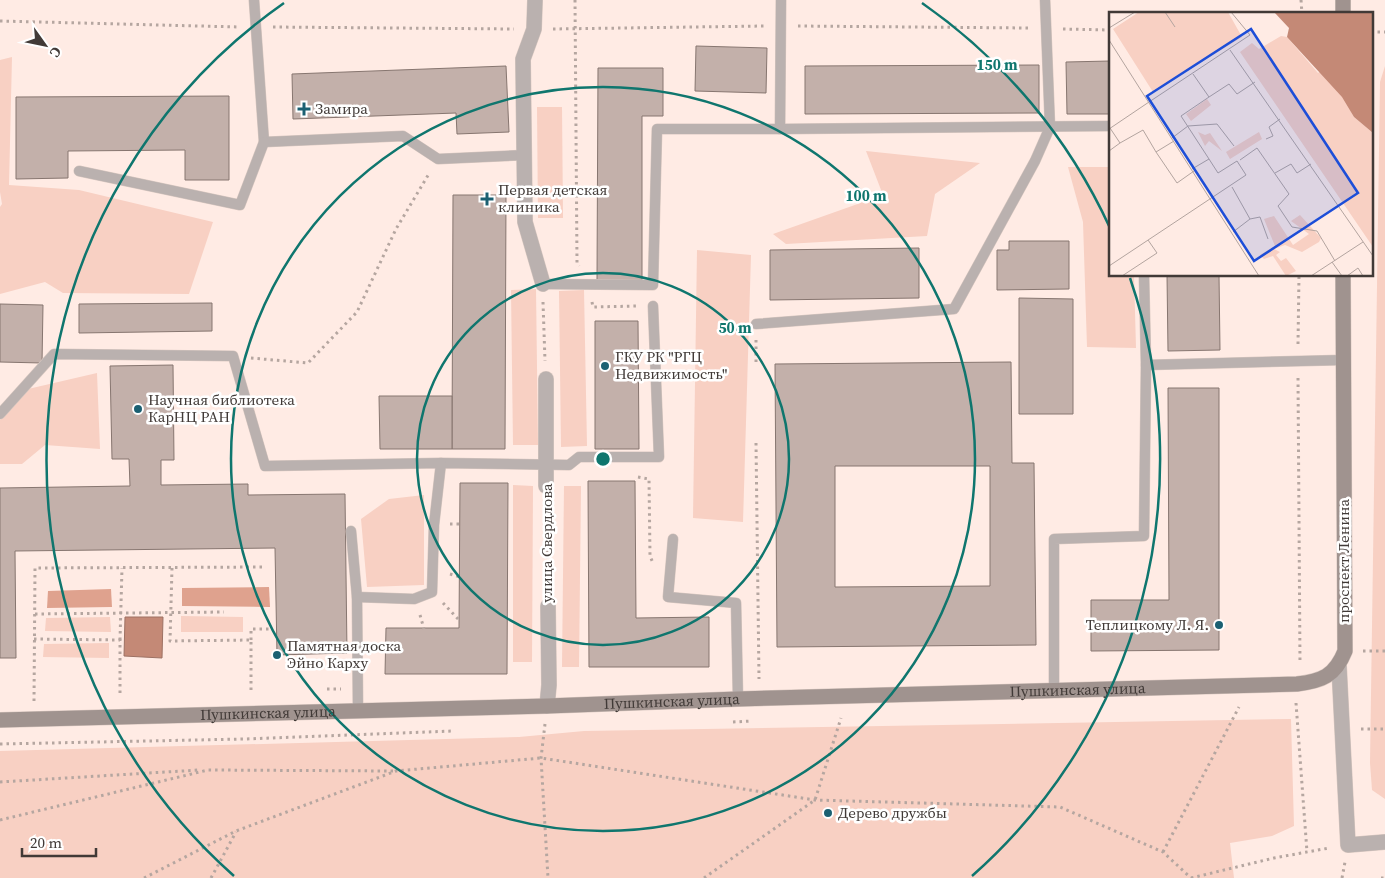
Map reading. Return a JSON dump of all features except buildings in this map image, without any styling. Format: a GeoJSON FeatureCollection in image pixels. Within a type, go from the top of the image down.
{"type":"FeatureCollection","features":[{"type":"Feature","properties":{"kind":"street"},"geometry":{"type":"LineString","coordinates":[[535,0],[534,29],[523,59],[525,222],[543,284]]}},
{"type":"Feature","properties":{"kind":"street","name":"проспект Ленина"},"geometry":{"type":"LineString","coordinates":[[1343,276],[1345,651],[1339,666],[1348,845]]}},
{"type":"Feature","properties":{"kind":"street","name":"улица Свердлова"},"geometry":{"type":"LineString","coordinates":[[546,379],[546,486]]}},
{"type":"Feature","properties":{"kind":"street","name":"улица Свердлова"},"geometry":{"type":"LineString","coordinates":[[547,706],[550,685],[548,606]]}},
{"type":"Feature","properties":{"kind":"street","name":"Пушкинская улица"},"geometry":{"type":"LineString","coordinates":[[0,720],[1297,684],[1318,681],[1339,666]]}},
{"type":"Feature","properties":{"kind":"street"},"geometry":{"type":"LineString","coordinates":[[1348,845],[1385,842]]}},
{"type":"Feature","properties":{"kind":"lane"},"geometry":{"type":"LineString","coordinates":[[79,171],[240,205],[264,142],[254,0]]}},
{"type":"Feature","properties":{"kind":"lane"},"geometry":{"type":"LineString","coordinates":[[780,129],[781,0]]}},
{"type":"Feature","properties":{"kind":"lane"},"geometry":{"type":"LineString","coordinates":[[756,324],[954,309],[1035,161],[1050,127],[1045,0]]}},
{"type":"Feature","properties":{"kind":"lane"},"geometry":{"type":"LineString","coordinates":[[543,284],[589,286],[653,285],[657,129],[1109,126]]}},
{"type":"Feature","properties":{"kind":"lane"},"geometry":{"type":"LineString","coordinates":[[264,142],[403,136],[438,159],[525,155]]}},
{"type":"Feature","properties":{"kind":"lane"},"geometry":{"type":"LineString","coordinates":[[1054,690],[1054,539],[1144,536],[1146,366],[1144,276]]}},
{"type":"Feature","properties":{"kind":"lane"},"geometry":{"type":"LineString","coordinates":[[0,414],[54,354],[233,356],[266,466],[441,463],[569,465],[578,457],[659,457],[653,306]]}},
{"type":"Feature","properties":{"kind":"lane"},"geometry":{"type":"LineString","coordinates":[[1146,366],[1343,360]]}},
{"type":"Feature","properties":{"kind":"lane"},"geometry":{"type":"LineString","coordinates":[[357,597],[414,599],[432,592],[434,525],[441,463]]}},
{"type":"Feature","properties":{"kind":"lane"},"geometry":{"type":"LineString","coordinates":[[351,531],[357,597],[358,711]]}},
{"type":"Feature","properties":{"kind":"lane"},"geometry":{"type":"LineString","coordinates":[[673,540],[668,596],[736,603],[738,699]]}},
{"type":"Feature","properties":{"kind":"path"},"geometry":{"type":"LineString","coordinates":[[575,0],[577,263],[589,286]]}},
{"type":"Feature","properties":{"kind":"path"},"geometry":{"type":"LineString","coordinates":[[534,29],[782,26],[1109,30]]}},
{"type":"Feature","properties":{"kind":"path"},"geometry":{"type":"LineString","coordinates":[[1372,32],[1385,32]]}},
{"type":"Feature","properties":{"kind":"path"},"geometry":{"type":"LineString","coordinates":[[233,356],[308,363],[357,312],[396,228],[438,159]]}},
{"type":"Feature","properties":{"kind":"path"},"geometry":{"type":"LineString","coordinates":[[1299,276],[1300,663],[1296,706],[1306,852]]}},
{"type":"Feature","properties":{"kind":"path"},"geometry":{"type":"LineString","coordinates":[[544,302],[545,356]]}},
{"type":"Feature","properties":{"kind":"path"},"geometry":{"type":"LineString","coordinates":[[756,443],[759,682]]}},
{"type":"Feature","properties":{"kind":"path"},"geometry":{"type":"LineString","coordinates":[[641,477],[650,479],[650,521]]}},
{"type":"Feature","properties":{"kind":"path","name":"улица Свердлова"},"geometry":{"type":"LineString","coordinates":[[546,486],[548,606]]}},
{"type":"Feature","properties":{"kind":"path"},"geometry":{"type":"LineString","coordinates":[[32,719],[35,568],[266,567]]}},
{"type":"Feature","properties":{"kind":"path"},"geometry":{"type":"LineString","coordinates":[[120,697],[122,568]]}},
{"type":"Feature","properties":{"kind":"path"},"geometry":{"type":"LineString","coordinates":[[172,568],[170,641],[251,640]]}},
{"type":"Feature","properties":{"kind":"path"},"geometry":{"type":"LineString","coordinates":[[432,592],[460,621]]}},
{"type":"Feature","properties":{"kind":"path"},"geometry":{"type":"LineString","coordinates":[[35,614],[224,612]]}},
{"type":"Feature","properties":{"kind":"path"},"geometry":{"type":"LineString","coordinates":[[250,714],[252,629],[271,629]]}},
{"type":"Feature","properties":{"kind":"path"},"geometry":{"type":"LineString","coordinates":[[34,639],[120,640]]}},
{"type":"Feature","properties":{"kind":"path"},"geometry":{"type":"LineString","coordinates":[[547,706],[541,758],[548,878]]}},
{"type":"Feature","properties":{"kind":"path"},"geometry":{"type":"LineString","coordinates":[[1286,706],[1296,706]]}},
{"type":"Feature","properties":{"kind":"path"},"geometry":{"type":"LineString","coordinates":[[1229,707],[1249,707]]}},
{"type":"Feature","properties":{"kind":"path"},"geometry":{"type":"LineString","coordinates":[[1163,852],[1239,707]]}},
{"type":"Feature","properties":{"kind":"path"},"geometry":{"type":"LineString","coordinates":[[704,878],[815,800],[841,718]]}},
{"type":"Feature","properties":{"kind":"path"},"geometry":{"type":"LineString","coordinates":[[831,719],[850,718]]}},
{"type":"Feature","properties":{"kind":"path"},"geometry":{"type":"LineString","coordinates":[[732,722],[762,721]]}},
{"type":"Feature","properties":{"kind":"path"},"geometry":{"type":"LineString","coordinates":[[535,727],[554,727]]}},
{"type":"Feature","properties":{"kind":"path"},"geometry":{"type":"LineString","coordinates":[[0,744],[245,739],[455,731]]}},
{"type":"Feature","properties":{"kind":"path"},"geometry":{"type":"LineString","coordinates":[[0,782],[208,770],[396,771],[541,758],[815,800],[1060,807],[1163,852],[1191,878],[1306,852],[1348,845]]}},
{"type":"Feature","properties":{"kind":"path"},"geometry":{"type":"LineString","coordinates":[[0,820],[208,770]]}},
{"type":"Feature","properties":{"kind":"path"},"geometry":{"type":"LineString","coordinates":[[144,878],[236,831],[396,771]]}},
{"type":"Feature","properties":{"kind":"path"},"geometry":{"type":"LineString","coordinates":[[211,878],[236,831]]}},
{"type":"Feature","properties":{"kind":"path"},"geometry":{"type":"LineString","coordinates":[[1380,878],[1385,878]]}},
{"type":"Feature","properties":{"kind":"shaded area"},"geometry":{"type":"Polygon","coordinates":[[[12,57],[9,185],[79,190],[213,222],[189,294],[63,293],[45,282],[0,294],[0,207],[2,204],[0,192],[0,60],[12,57]]]}},
{"type":"Feature","properties":{"kind":"shaded area"},"geometry":{"type":"Polygon","coordinates":[[[1385,66],[1385,799],[1372,790],[1370,763],[1380,82],[1385,66]]]}},
{"type":"Feature","properties":{"kind":"shaded area"},"geometry":{"type":"Polygon","coordinates":[[[537,107],[562,107],[563,218],[538,218],[537,107]]]}},
{"type":"Feature","properties":{"kind":"shaded area"},"geometry":{"type":"Polygon","coordinates":[[[866,151],[980,163],[935,194],[927,236],[786,244],[773,234],[883,195],[866,151]]]}},
{"type":"Feature","properties":{"kind":"shaded area"},"geometry":{"type":"Polygon","coordinates":[[[1068,167],[1109,167],[1109,276],[1134,276],[1136,348],[1087,347],[1083,222],[1068,167]]]}},
{"type":"Feature","properties":{"kind":"shaded area"},"geometry":{"type":"Polygon","coordinates":[[[697,250],[751,255],[743,522],[693,518],[697,250]]]}},
{"type":"Feature","properties":{"kind":"shaded area"},"geometry":{"type":"Polygon","coordinates":[[[536,289],[538,445],[513,445],[511,290],[536,289]]]}},
{"type":"Feature","properties":{"kind":"shaded area"},"geometry":{"type":"Polygon","coordinates":[[[584,290],[587,446],[561,447],[559,291],[584,290]]]}},
{"type":"Feature","properties":{"kind":"shaded area"},"geometry":{"type":"Polygon","coordinates":[[[97,373],[100,449],[45,445],[22,464],[0,464],[0,420],[28,389],[97,373]]]}},
{"type":"Feature","properties":{"kind":"shaded area"},"geometry":{"type":"Polygon","coordinates":[[[513,485],[533,486],[532,662],[513,662],[513,485]]]}},
{"type":"Feature","properties":{"kind":"shaded area"},"geometry":{"type":"Polygon","coordinates":[[[564,486],[581,486],[579,667],[562,667],[564,486]]]}},
{"type":"Feature","properties":{"kind":"shaded area"},"geometry":{"type":"Polygon","coordinates":[[[424,495],[424,585],[367,587],[361,519],[389,499],[424,495]]]}},
{"type":"Feature","properties":{"kind":"shaded area"},"geometry":{"type":"Polygon","coordinates":[[[269,587],[270,607],[182,606],[182,588],[269,587]]]}},
{"type":"Feature","properties":{"kind":"shaded area"},"geometry":{"type":"Polygon","coordinates":[[[111,589],[112,607],[47,608],[48,591],[111,589]]]}},
{"type":"Feature","properties":{"kind":"shaded area"},"geometry":{"type":"Polygon","coordinates":[[[181,616],[243,617],[243,632],[181,632],[181,616]]]}},
{"type":"Feature","properties":{"kind":"shaded area"},"geometry":{"type":"Polygon","coordinates":[[[110,617],[111,632],[45,631],[46,618],[110,617]]]}},
{"type":"Feature","properties":{"kind":"shaded area"},"geometry":{"type":"Polygon","coordinates":[[[125,617],[163,617],[162,658],[124,656],[125,617]]]}},
{"type":"Feature","properties":{"kind":"shaded area"},"geometry":{"type":"Polygon","coordinates":[[[109,643],[109,658],[43,657],[44,644],[109,643]]]}},
{"type":"Feature","properties":{"kind":"shaded area"},"geometry":{"type":"Polygon","coordinates":[[[1291,719],[1294,826],[1272,836],[1230,843],[1234,878],[0,878],[0,751],[519,737],[584,731],[1291,719]]]}},
{"type":"Feature","properties":{"kind":"place","name":"Замира"},"geometry":{"type":"Point","coordinates":[304,109]}},
{"type":"Feature","properties":{"kind":"place","name":"Первая детская клиника"},"geometry":{"type":"Point","coordinates":[487,199]}},
{"type":"Feature","properties":{"kind":"place","name":"ГКУ РК \"РГЦ Недвижимость\""},"geometry":{"type":"Point","coordinates":[605,366]}},
{"type":"Feature","properties":{"kind":"place","name":"Научная библиотека КарНЦ РАН"},"geometry":{"type":"Point","coordinates":[138,409]}},
{"type":"Feature","properties":{"kind":"place","name":"Теплицкому Л. Я."},"geometry":{"type":"Point","coordinates":[1219,625]}},
{"type":"Feature","properties":{"kind":"place","name":"Памятная доска Эйно Карху"},"geometry":{"type":"Point","coordinates":[277,655]}},
{"type":"Feature","properties":{"kind":"place","name":"Дерево дружбы"},"geometry":{"type":"Point","coordinates":[828,813]}}]}
